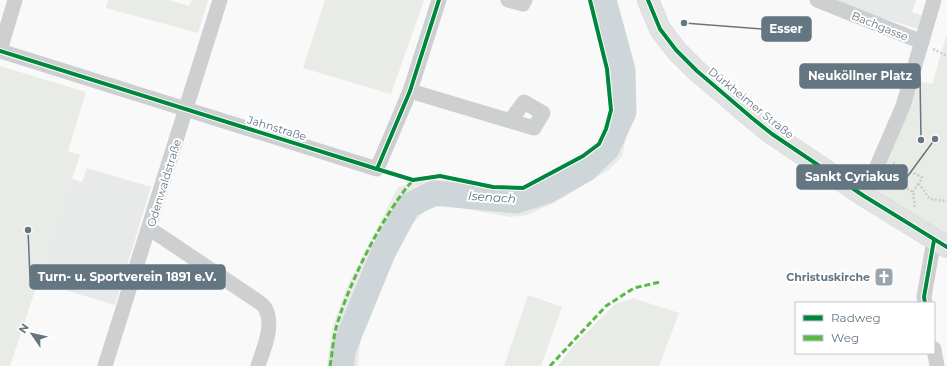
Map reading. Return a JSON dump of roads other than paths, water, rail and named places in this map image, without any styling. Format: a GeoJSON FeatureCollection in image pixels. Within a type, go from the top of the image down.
{"type":"FeatureCollection","features":[{"type":"Feature","properties":{"kind":"main road","name":"Dürkheimer Straße"},"geometry":{"type":"LineString","coordinates":[[648,0],[660,28],[676,50],[697,70],[772,134],[864,196],[940,244]]}},
{"type":"Feature","properties":{"kind":"street"},"geometry":{"type":"LineString","coordinates":[[0,51],[15,0]]}},
{"type":"Feature","properties":{"kind":"street","name":"Odenwaldstraße"},"geometry":{"type":"LineString","coordinates":[[105,366],[150,229],[220,0]]}},
{"type":"Feature","properties":{"kind":"street","name":"Jahnstraße"},"geometry":{"type":"LineString","coordinates":[[0,51],[186,110],[377,168],[410,91],[439,0]]}},
{"type":"Feature","properties":{"kind":"street"},"geometry":{"type":"LineString","coordinates":[[508,0],[523,4],[525,0]]}},
{"type":"Feature","properties":{"kind":"street","name":"Bachgasse"},"geometry":{"type":"LineString","coordinates":[[817,0],[922,42]]}},
{"type":"Feature","properties":{"kind":"street"},"geometry":{"type":"LineString","coordinates":[[864,196],[902,106],[934,0]]}},
{"type":"Feature","properties":{"kind":"street"},"geometry":{"type":"LineString","coordinates":[[410,91],[510,121]]}},
{"type":"Feature","properties":{"kind":"street"},"geometry":{"type":"LineString","coordinates":[[150,229],[256,300],[265,308],[269,321],[268,335],[258,366]]}},
{"type":"Feature","properties":{"kind":"street"},"geometry":{"type":"LineString","coordinates":[[925,302],[924,297],[940,244]]}},
{"type":"Feature","properties":{"kind":"street"},"geometry":{"type":"LineString","coordinates":[[935,354],[937,366]]}},
{"type":"Feature","properties":{"kind":"waterway","name":"Isenach"},"geometry":{"type":"LineString","coordinates":[[341,366],[344,348],[383,253],[408,206],[434,193],[516,201],[547,191],[586,169],[607,149],[624,112],[623,70],[604,0]]}},
{"type":"Feature","properties":{"kind":"place","name":"Esser"},"geometry":{"type":"Point","coordinates":[684,23]}},
{"type":"Feature","properties":{"kind":"place","name":"Sankt Cyriakus"},"geometry":{"type":"Point","coordinates":[935,139]}},
{"type":"Feature","properties":{"kind":"place","name":"Neuköllner Platz"},"geometry":{"type":"Point","coordinates":[921,140]}},
{"type":"Feature","properties":{"kind":"place","name":"Turn- u. Sportverein 1891 e.V."},"geometry":{"type":"Point","coordinates":[28,230]}},
{"type":"Feature","properties":{"kind":"place","name":"Christuskirche"},"geometry":{"type":"Point","coordinates":[884,277]}}]}
